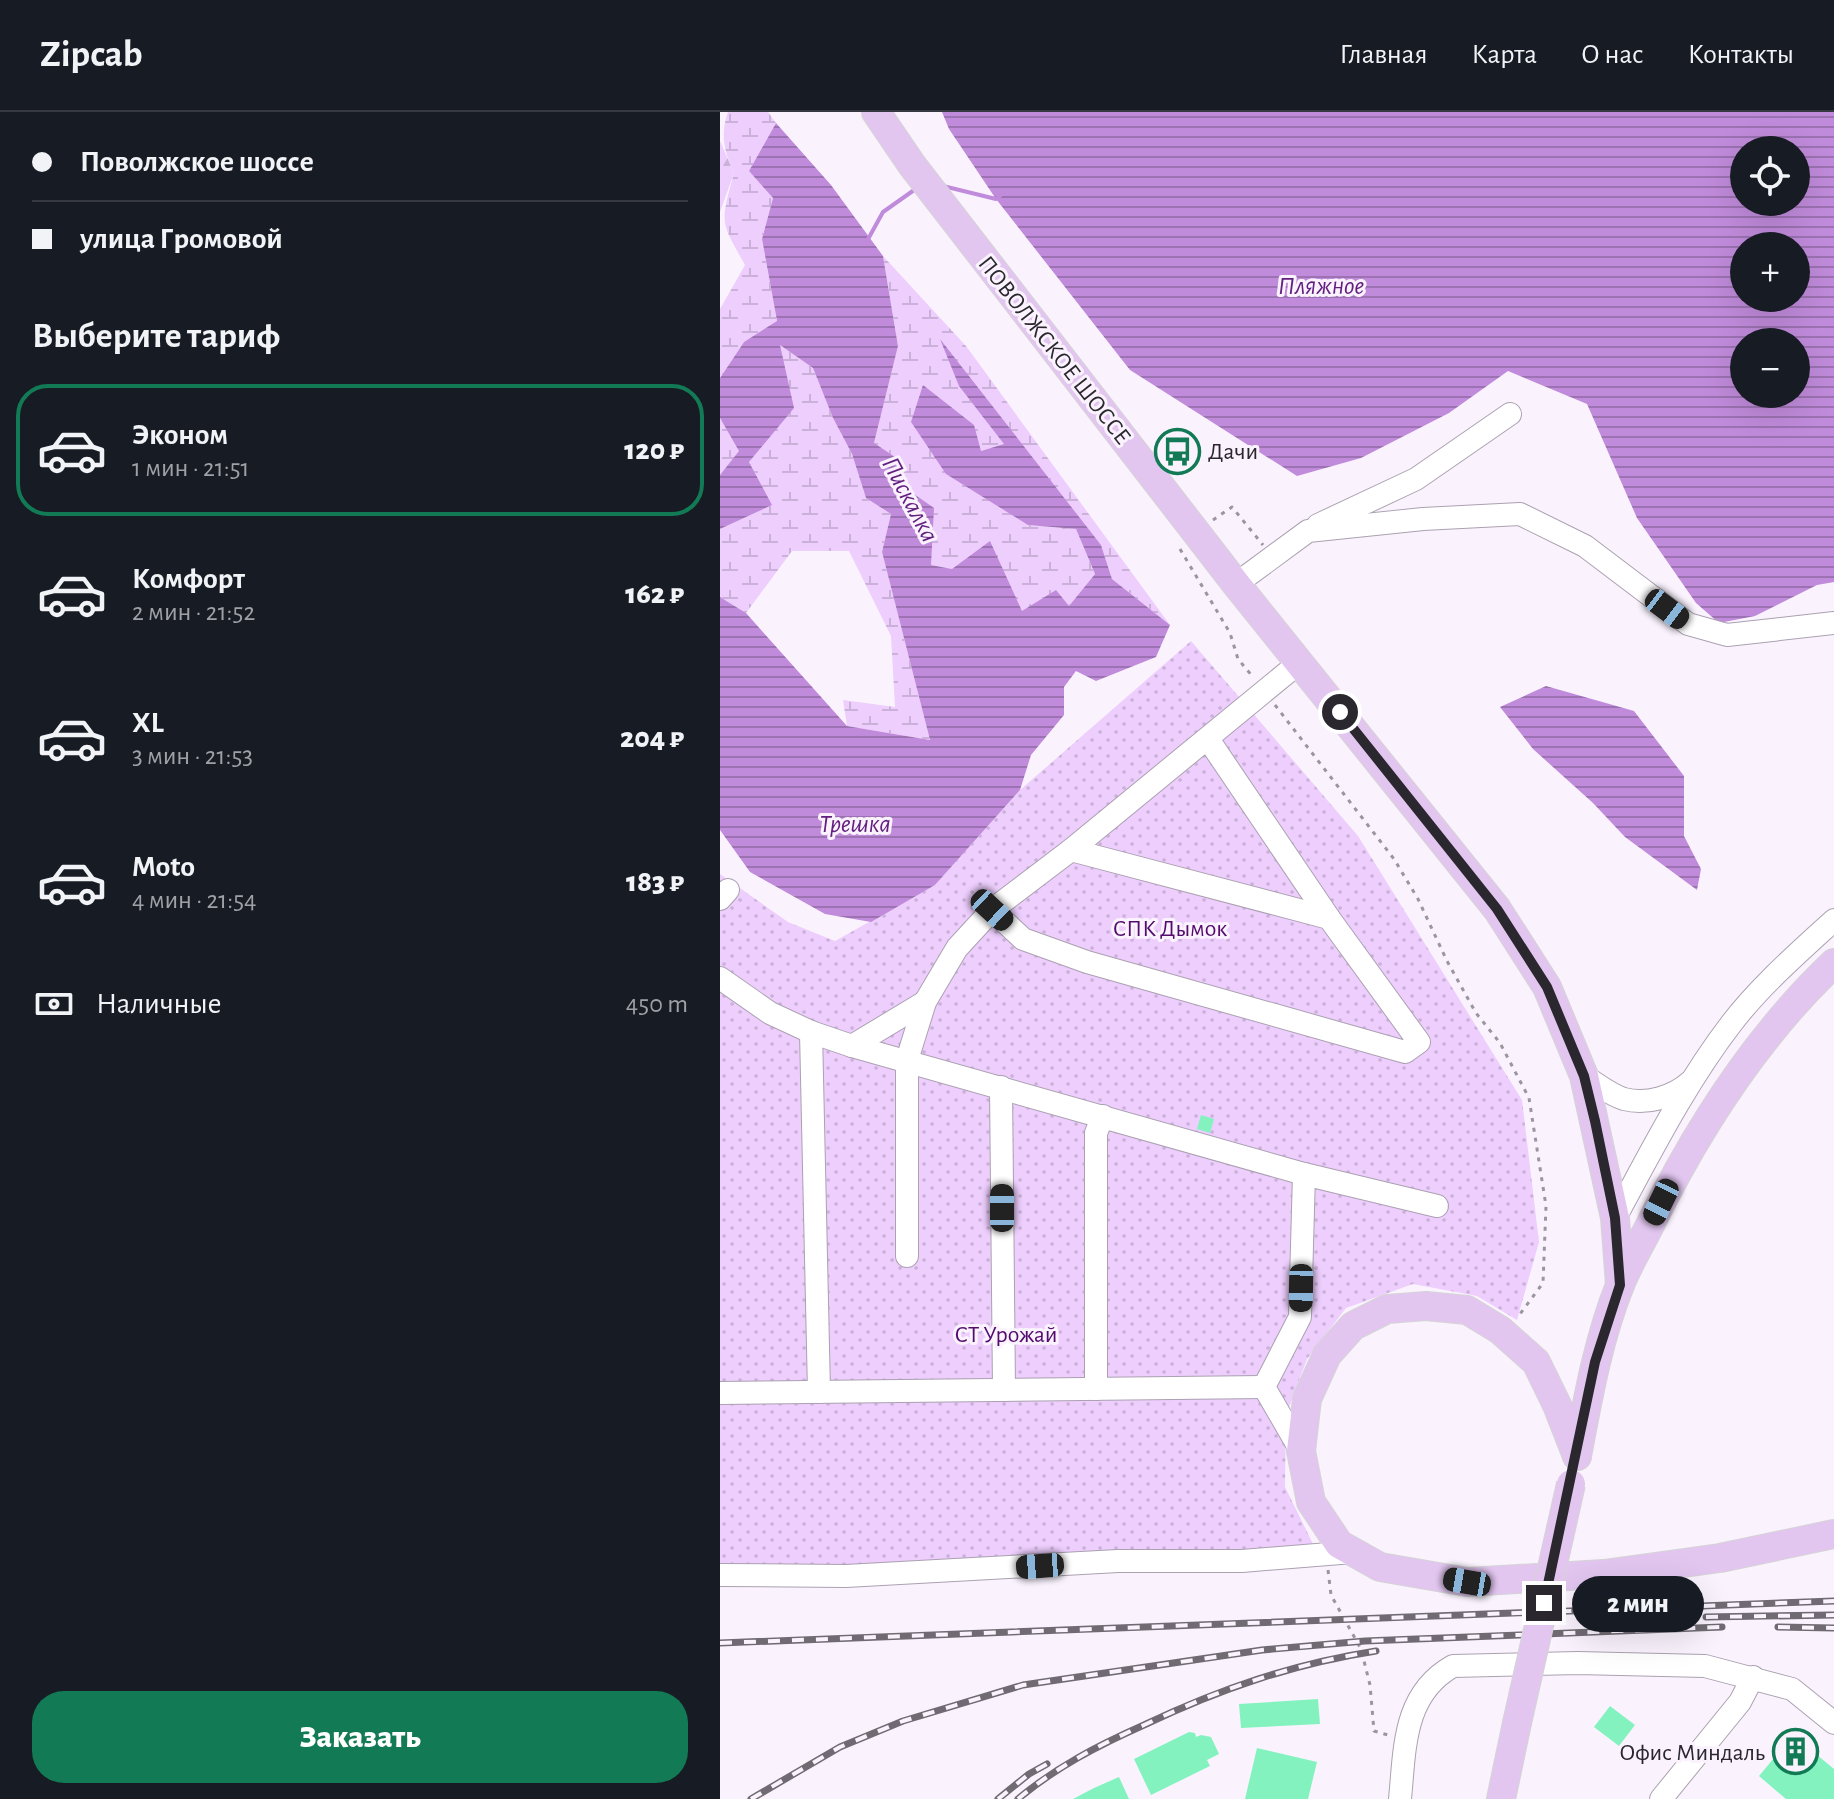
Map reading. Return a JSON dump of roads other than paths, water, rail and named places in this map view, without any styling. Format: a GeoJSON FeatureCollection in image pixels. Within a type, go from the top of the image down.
{"type":"FeatureCollection","features":[{"type":"Feature","properties":{"kind":"main road","name":"ПОВОЛЖСКОЕ ШОССЕ"},"geometry":{"type":"LineString","coordinates":[[876,112],[912,165],[1236,584],[1497,909],[1547,987],[1584,1076],[1615,1218],[1620,1285]]}},
{"type":"Feature","properties":{"kind":"main road"},"geometry":{"type":"LineString","coordinates":[[1501,1799],[1595,1362],[1620,1285],[1675,1174],[1734,1077],[1815,981],[1834,963]]}},
{"type":"Feature","properties":{"kind":"main road"},"geometry":{"type":"LineString","coordinates":[[1577,1456],[1536,1362],[1504,1334],[1467,1310],[1426,1306],[1387,1309],[1353,1326],[1327,1355],[1307,1399],[1301,1451],[1311,1502],[1339,1544],[1340,1553],[1380,1567],[1467,1582],[1633,1570],[1720,1558],[1834,1534]]}},
{"type":"Feature","properties":{"kind":"street"},"geometry":{"type":"LineString","coordinates":[[1236,584],[1308,531],[1329,518],[1416,479],[1510,414]]}},
{"type":"Feature","properties":{"kind":"street"},"geometry":{"type":"LineString","coordinates":[[1308,531],[1423,519],[1520,514],[1585,546],[1688,624],[1727,635],[1834,623]]}},
{"type":"Feature","properties":{"kind":"street"},"geometry":{"type":"LineString","coordinates":[[907,1256],[907,1060],[925,1002],[957,948],[992,910],[1071,850],[1300,662]]}},
{"type":"Feature","properties":{"kind":"street"},"geometry":{"type":"LineString","coordinates":[[992,910],[1023,939],[1087,962],[1405,1052],[1419,1042],[1329,918],[1208,739]]}},
{"type":"Feature","properties":{"kind":"street"},"geometry":{"type":"LineString","coordinates":[[1071,850],[1329,918]]}},
{"type":"Feature","properties":{"kind":"street"},"geometry":{"type":"LineString","coordinates":[[1615,1218],[1672,1114],[1731,1023],[1795,955],[1834,920]]}},
{"type":"Feature","properties":{"kind":"street"},"geometry":{"type":"LineString","coordinates":[[720,991],[720,978],[770,1013],[852,1046],[1304,1174],[1437,1206]]}},
{"type":"Feature","properties":{"kind":"street"},"geometry":{"type":"LineString","coordinates":[[852,1046],[925,1002]]}},
{"type":"Feature","properties":{"kind":"street"},"geometry":{"type":"LineString","coordinates":[[811,1032],[819,1392]]}},
{"type":"Feature","properties":{"kind":"street"},"geometry":{"type":"LineString","coordinates":[[1584,1076],[1623,1099],[1651,1101],[1679,1091],[1697,1076]]}},
{"type":"Feature","properties":{"kind":"street"},"geometry":{"type":"LineString","coordinates":[[1001,1087],[1004,1390]]}},
{"type":"Feature","properties":{"kind":"street"},"geometry":{"type":"LineString","coordinates":[[1096,1389],[1096,1133],[1103,1116]]}},
{"type":"Feature","properties":{"kind":"street"},"geometry":{"type":"LineString","coordinates":[[1264,1387],[1300,1317],[1304,1174]]}},
{"type":"Feature","properties":{"kind":"street"},"geometry":{"type":"LineString","coordinates":[[720,1393],[1264,1387]]}},
{"type":"Feature","properties":{"kind":"street"},"geometry":{"type":"LineString","coordinates":[[1264,1387],[1301,1451]]}},
{"type":"Feature","properties":{"kind":"street"},"geometry":{"type":"LineString","coordinates":[[720,1575],[846,1576],[1118,1561],[1242,1561],[1340,1553]]}},
{"type":"Feature","properties":{"kind":"street"},"geometry":{"type":"LineString","coordinates":[[1400,1799],[1410,1720],[1421,1693],[1437,1675],[1453,1666],[1578,1663],[1705,1666],[1792,1689],[1834,1723]]}},
{"type":"Feature","properties":{"kind":"street"},"geometry":{"type":"LineString","coordinates":[[1661,1799],[1740,1702],[1753,1677]]}},
{"type":"Feature","properties":{"kind":"water","name":"Пляжное"},"geometry":{"type":"Polygon","coordinates":[[[942,112],[1834,112],[1834,582],[1817,585],[1755,616],[1719,623],[1696,603],[1637,518],[1587,404],[1508,371],[1449,413],[1361,458],[1297,476],[1130,370],[996,199],[949,129],[942,112]]]}},
{"type":"Feature","properties":{"kind":"water","name":"Трешка"},"geometry":{"type":"Polygon","coordinates":[[[776,123],[831,185],[883,256],[898,346],[874,443],[901,461],[901,485],[934,508],[931,565],[952,569],[990,541],[1022,611],[1056,590],[1069,606],[1095,574],[1076,529],[1028,525],[946,474],[911,422],[923,385],[974,425],[981,451],[1004,444],[959,386],[940,339],[1101,545],[1112,579],[1170,625],[1156,657],[1096,681],[1076,671],[1064,687],[1064,715],[1031,755],[1020,790],[935,885],[871,922],[825,914],[750,872],[720,830],[720,597],[746,613],[847,726],[930,740],[882,552],[891,514],[866,498],[852,454],[833,418],[813,368],[780,345],[794,408],[749,462],[772,505],[720,529],[720,475],[739,451],[720,418],[720,378],[744,342],[777,321],[762,239],[773,198],[749,171],[776,123]]]}},
{"type":"Feature","properties":{"kind":"water"},"geometry":{"type":"Polygon","coordinates":[[[1546,686],[1634,711],[1684,776],[1684,836],[1701,869],[1697,890],[1625,837],[1593,803],[1533,749],[1500,707],[1546,686]]]}},
{"type":"Feature","properties":{"kind":"waterway","name":"Пискалка"},"geometry":{"type":"LineString","coordinates":[[943,186],[996,199],[1000,196]]}},
{"type":"Feature","properties":{"kind":"waterway","name":"Пискалка"},"geometry":{"type":"LineString","coordinates":[[867,241],[883,212],[917,188]]}},
{"type":"Feature","properties":{"kind":"railway"},"geometry":{"type":"LineString","coordinates":[[720,1643],[1834,1601]]}},
{"type":"Feature","properties":{"kind":"railway"},"geometry":{"type":"LineString","coordinates":[[1706,1617],[1834,1615]]}},
{"type":"Feature","properties":{"kind":"railway"},"geometry":{"type":"LineString","coordinates":[[751,1799],[840,1747],[903,1721],[1023,1685],[1262,1650],[1365,1641],[1722,1627]]}},
{"type":"Feature","properties":{"kind":"railway"},"geometry":{"type":"LineString","coordinates":[[1778,1627],[1834,1628]]}},
{"type":"Feature","properties":{"kind":"railway"},"geometry":{"type":"LineString","coordinates":[[1018,1799],[1047,1777],[1094,1749],[1200,1700],[1257,1679],[1376,1651]]}},
{"type":"Feature","properties":{"kind":"railway"},"geometry":{"type":"LineString","coordinates":[[998,1799],[1047,1764]]}},
{"type":"Feature","properties":{"kind":"place","name":"Дачи"},"geometry":{"type":"Point","coordinates":[1177,451]}},
{"type":"Feature","properties":{"kind":"place","name":"Офис Миндаль"},"geometry":{"type":"Point","coordinates":[1796,1752]}},
{"type":"Feature","properties":{"kind":"park label","name":"СПК Дымок"},"geometry":{"type":"Point","coordinates":[1170,928]}},
{"type":"Feature","properties":{"kind":"park label","name":"СТ Урожай"},"geometry":{"type":"Point","coordinates":[1006,1334]}}]}
